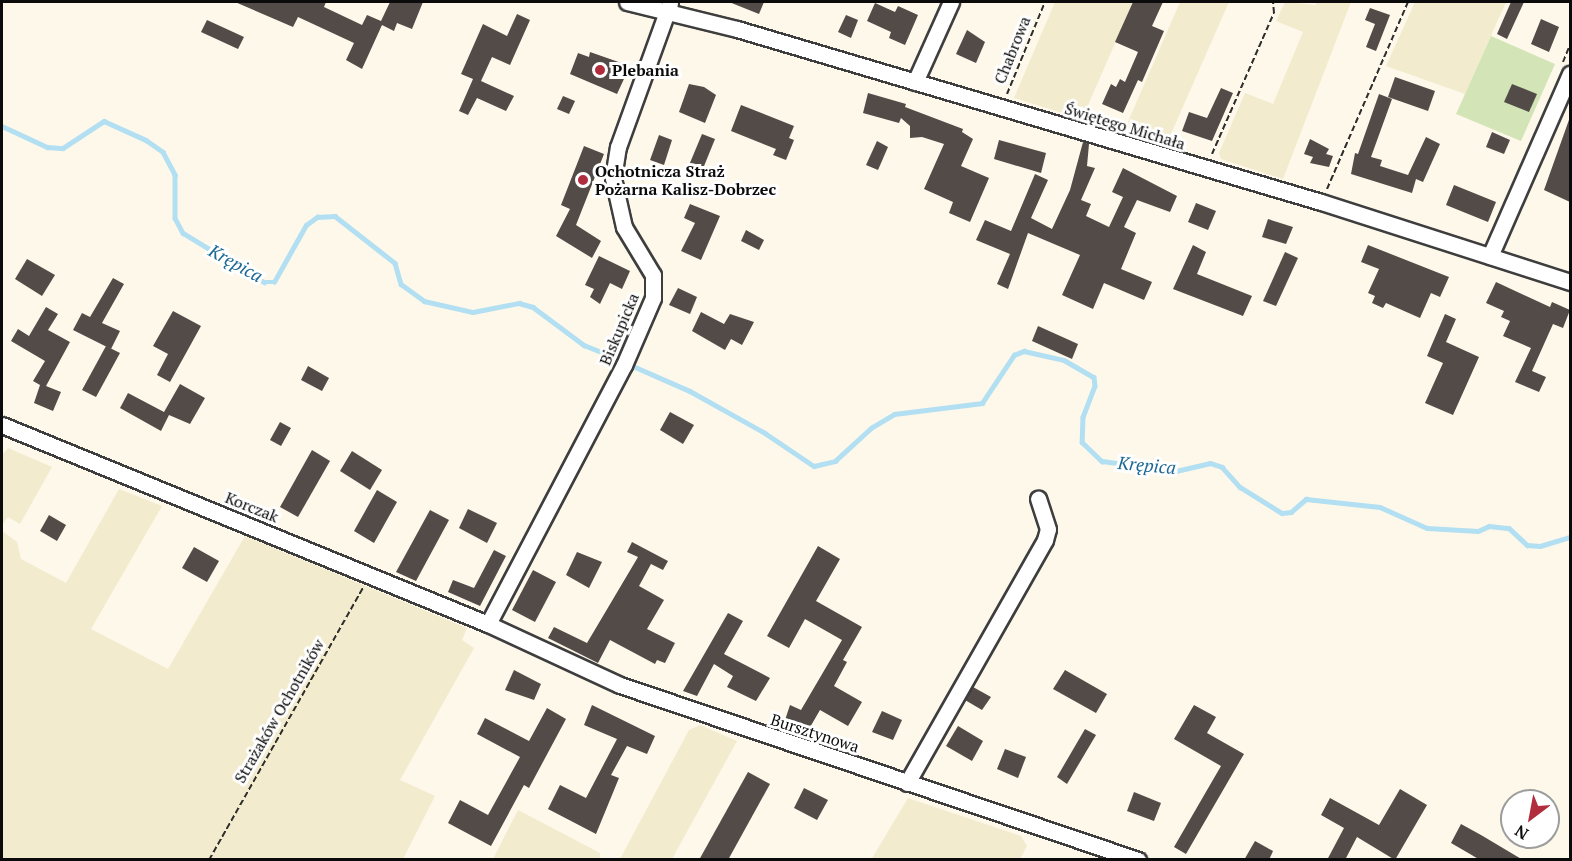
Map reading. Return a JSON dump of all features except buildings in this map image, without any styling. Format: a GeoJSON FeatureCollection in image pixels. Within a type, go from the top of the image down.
{"type":"FeatureCollection","features":[{"type":"Feature","properties":{"kind":"street","name":"Świętego Michała"},"geometry":{"type":"LineString","coordinates":[[627,2],[669,6],[1004,109],[1321,202],[1570,282]]}},
{"type":"Feature","properties":{"kind":"street"},"geometry":{"type":"LineString","coordinates":[[915,82],[951,2]]}},
{"type":"Feature","properties":{"kind":"street","name":"Biskupicka"},"geometry":{"type":"LineString","coordinates":[[488,624],[624,365],[653,298],[653,275],[624,227],[613,178],[618,147],[669,6]]}},
{"type":"Feature","properties":{"kind":"street"},"geometry":{"type":"LineString","coordinates":[[1490,256],[1570,74]]}},
{"type":"Feature","properties":{"kind":"street","name":"Korczak"},"geometry":{"type":"LineString","coordinates":[[2,425],[488,624]]}},
{"type":"Feature","properties":{"kind":"street"},"geometry":{"type":"LineString","coordinates":[[907,783],[1045,540],[1048,529],[1038,499]]}},
{"type":"Feature","properties":{"kind":"street","name":"Bursztynowa"},"geometry":{"type":"LineString","coordinates":[[488,624],[620,685],[1138,860]]}},
{"type":"Feature","properties":{"kind":"path","name":"Chabrowa"},"geometry":{"type":"LineString","coordinates":[[1004,109],[1011,79],[1045,2]]}},
{"type":"Feature","properties":{"kind":"path"},"geometry":{"type":"LineString","coordinates":[[1205,168],[1274,13],[1273,2]]}},
{"type":"Feature","properties":{"kind":"path"},"geometry":{"type":"LineString","coordinates":[[1321,202],[1408,2]]}},
{"type":"Feature","properties":{"kind":"path","name":"Strażaków Ochotników"},"geometry":{"type":"LineString","coordinates":[[209,860],[370,575]]}},
{"type":"Feature","properties":{"kind":"shaded area"},"geometry":{"type":"Polygon","coordinates":[[[1055,2],[1133,2],[1082,119],[1014,98],[1055,2]]]}},
{"type":"Feature","properties":{"kind":"shaded area"},"geometry":{"type":"Polygon","coordinates":[[[1180,2],[1229,2],[1167,143],[1124,131],[1180,2]]]}},
{"type":"Feature","properties":{"kind":"shaded area"},"geometry":{"type":"Polygon","coordinates":[[[1285,2],[1315,5],[1317,2],[1351,2],[1283,179],[1221,159],[1219,153],[1245,93],[1273,104],[1303,32],[1276,21],[1285,2]]]}},
{"type":"Feature","properties":{"kind":"shaded area"},"geometry":{"type":"Polygon","coordinates":[[[1415,2],[1506,2],[1465,94],[1386,66],[1415,2]]]}},
{"type":"Feature","properties":{"kind":"shaded area"},"geometry":{"type":"Polygon","coordinates":[[[2,446],[3,454],[8,448],[52,467],[20,524],[8,517],[2,525],[2,446]]]}},
{"type":"Feature","properties":{"kind":"shaded area"},"geometry":{"type":"Polygon","coordinates":[[[119,489],[162,506],[91,629],[168,669],[245,536],[467,628],[462,640],[474,648],[400,780],[435,796],[403,859],[2,859],[2,531],[17,542],[21,559],[66,583],[119,489]]]}},
{"type":"Feature","properties":{"kind":"shaded area"},"geometry":{"type":"Polygon","coordinates":[[[700,725],[737,741],[672,859],[620,859],[689,730],[700,725]]]}},
{"type":"Feature","properties":{"kind":"shaded area"},"geometry":{"type":"Polygon","coordinates":[[[908,798],[1021,836],[1027,846],[1020,859],[871,860],[908,798]]]}},
{"type":"Feature","properties":{"kind":"shaded area"},"geometry":{"type":"Polygon","coordinates":[[[518,810],[600,853],[600,859],[493,859],[518,810]]]}},
{"type":"Feature","properties":{"kind":"green space"},"geometry":{"type":"Polygon","coordinates":[[[1491,36],[1555,64],[1521,141],[1456,114],[1491,36]]]}},
{"type":"Feature","properties":{"kind":"waterway","name":"Krępica"},"geometry":{"type":"LineString","coordinates":[[2,126],[47,147],[63,148],[104,121],[146,140],[163,152],[175,175],[175,218],[183,233],[264,282],[274,282],[306,225],[317,217],[335,216],[395,263],[401,284],[424,301],[473,312],[519,303],[533,307],[584,345],[613,357]]}},
{"type":"Feature","properties":{"kind":"waterway","name":"Krępica"},"geometry":{"type":"LineString","coordinates":[[633,366],[690,391],[765,433],[814,466],[835,461],[871,428],[894,414],[982,403],[1014,355],[1024,351],[1064,360],[1094,377],[1095,386],[1083,417],[1082,442],[1102,461],[1176,471],[1210,463],[1222,467],[1240,487],[1282,513],[1291,512],[1306,499],[1380,507],[1427,528],[1478,531],[1489,526],[1509,528],[1527,545],[1540,546],[1570,537]]}},
{"type":"Feature","properties":{"kind":"place","name":"Plebania"},"geometry":{"type":"Point","coordinates":[600,70]}},
{"type":"Feature","properties":{"kind":"place","name":"Ochotnicza Straż Pożarna Kalisz-Dobrzec"},"geometry":{"type":"Point","coordinates":[583,180]}}]}
